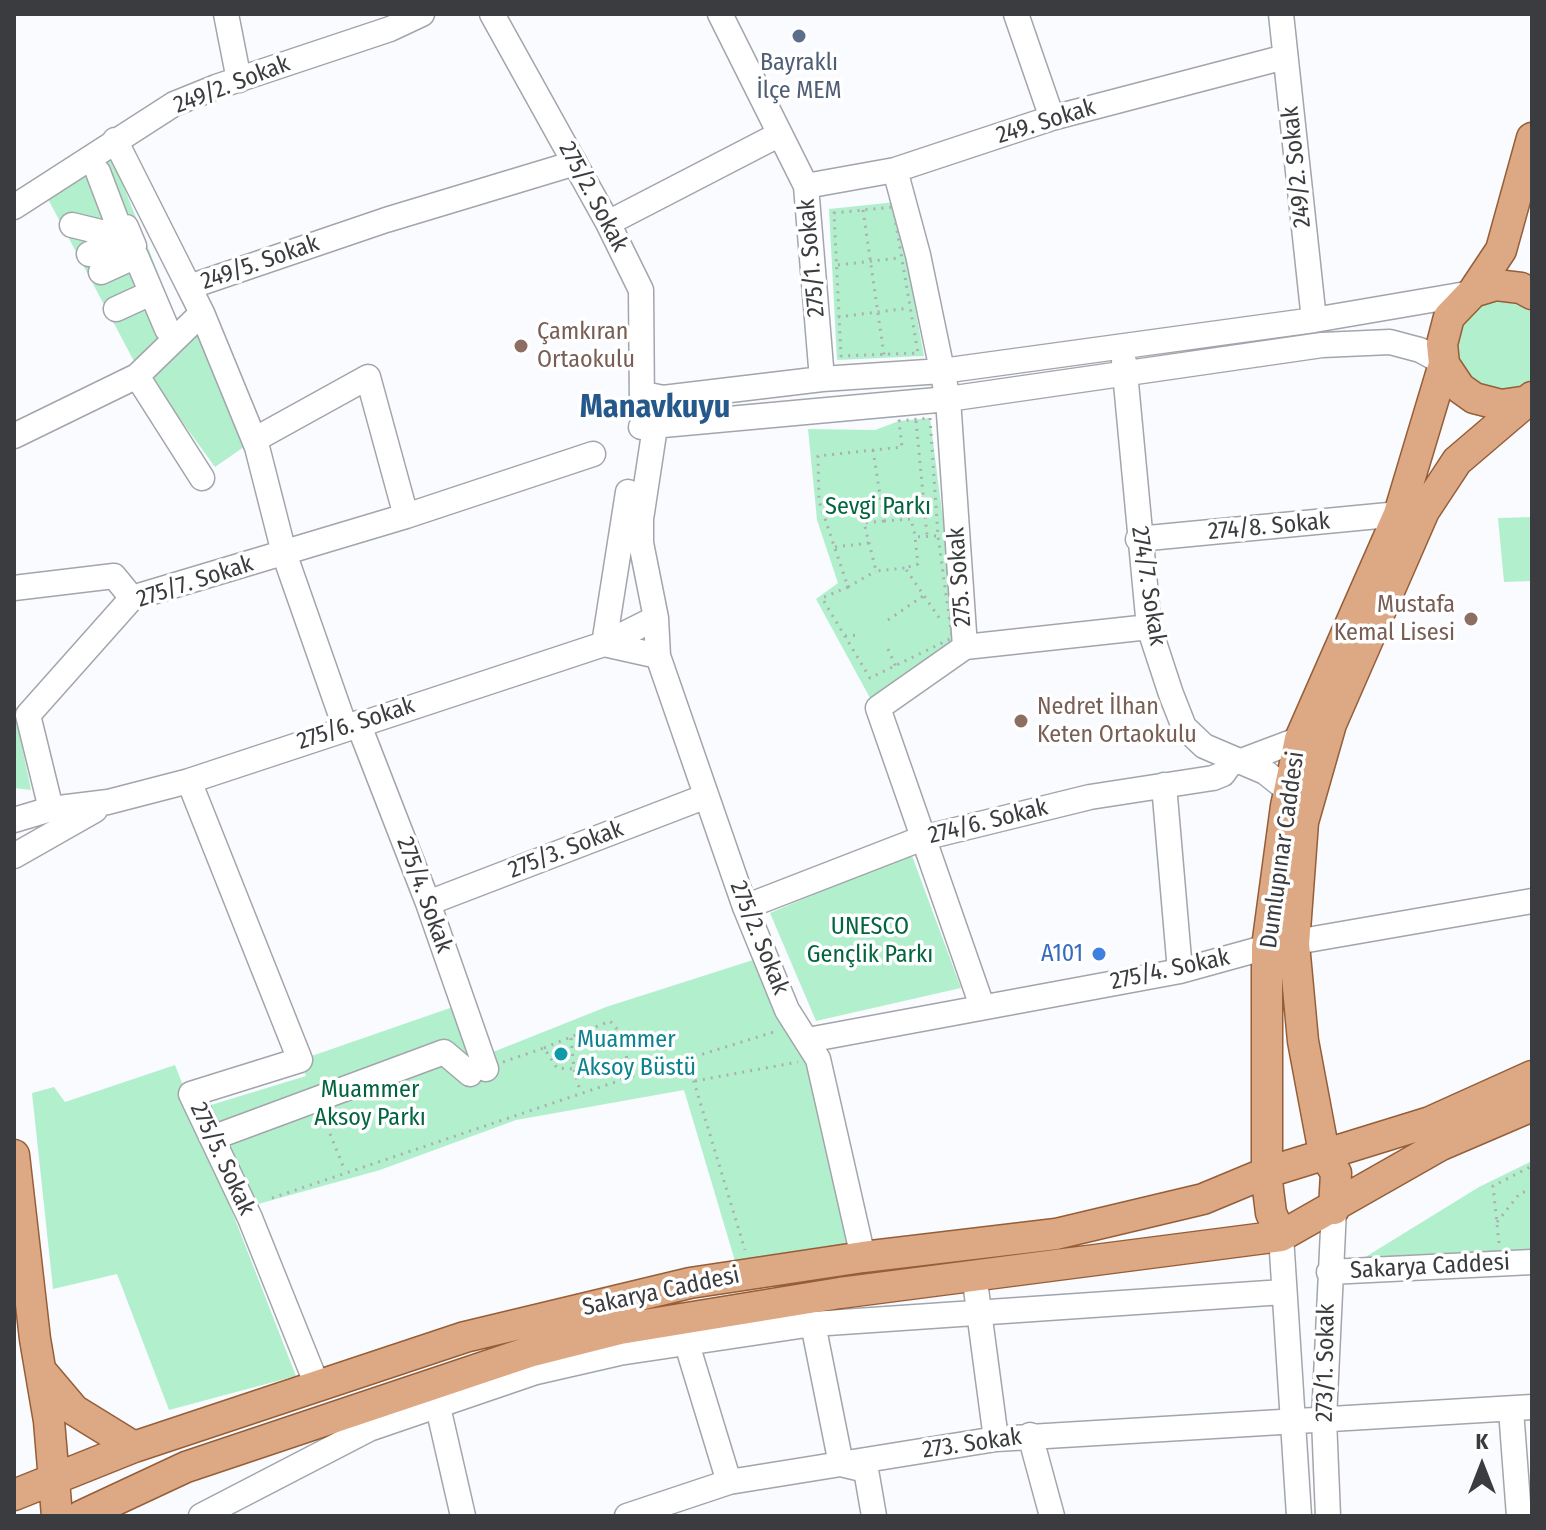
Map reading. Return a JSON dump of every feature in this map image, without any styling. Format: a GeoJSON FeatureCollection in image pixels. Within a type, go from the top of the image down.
{"type":"FeatureCollection","features":[{"type":"Feature","properties":{"kind":"main road"},"geometry":{"type":"LineString","coordinates":[[1472,292],[1501,250],[1532,138]]}},
{"type":"Feature","properties":{"kind":"main road"},"geometry":{"type":"LineString","coordinates":[[1472,292],[1496,285],[1521,288],[1532,294]]}},
{"type":"Feature","properties":{"kind":"main road","name":"Dumlupınar Caddesi"},"geometry":{"type":"LineString","coordinates":[[1281,1236],[1271,1213],[1268,1172],[1289,791],[1300,739],[1399,514],[1444,364],[1442,344],[1449,317],[1472,292]]}},
{"type":"Feature","properties":{"kind":"main road"},"geometry":{"type":"LineString","coordinates":[[1444,364],[1460,388],[1474,398],[1501,405],[1531,398]]}},
{"type":"Feature","properties":{"kind":"main road","name":"Dumlupınar Caddesi"},"geometry":{"type":"LineString","coordinates":[[1334,1209],[1336,1173],[1324,1153],[1303,1041],[1280,946],[1303,822],[1337,710],[1424,511],[1457,461],[1531,398]]}},
{"type":"Feature","properties":{"kind":"main road","name":"Sakarya Caddesi"},"geometry":{"type":"LineString","coordinates":[[14,1495],[134,1447],[465,1337],[690,1283],[863,1257],[1056,1234],[1203,1199],[1324,1153],[1430,1122],[1532,1076]]}},
{"type":"Feature","properties":{"kind":"main road","name":"Sakarya Caddesi"},"geometry":{"type":"LineString","coordinates":[[81,1516],[186,1467],[532,1362],[620,1329],[974,1274],[1281,1236],[1334,1209],[1441,1145],[1532,1106]]}},
{"type":"Feature","properties":{"kind":"main road"},"geometry":{"type":"LineString","coordinates":[[14,1155],[56,1477],[57,1516]]}},
{"type":"Feature","properties":{"kind":"main road"},"geometry":{"type":"LineString","coordinates":[[40,1371],[74,1410],[134,1447]]}},
{"type":"Feature","properties":{"kind":"street"},"geometry":{"type":"LineString","coordinates":[[226,14],[239,80]]}},
{"type":"Feature","properties":{"kind":"street","name":"249/2. Sokak"},"geometry":{"type":"LineString","coordinates":[[14,207],[174,104],[388,22],[422,14]]}},
{"type":"Feature","properties":{"kind":"street","name":"275/2. Sokak"},"geometry":{"type":"LineString","coordinates":[[492,14],[608,223],[641,290],[647,427],[641,543],[656,618],[658,656],[704,797],[745,907],[807,1041],[863,1257]]}},
{"type":"Feature","properties":{"kind":"street","name":"275/1. Sokak"},"geometry":{"type":"LineString","coordinates":[[720,14],[806,186],[825,265],[829,318],[822,379]]}},
{"type":"Feature","properties":{"kind":"street"},"geometry":{"type":"LineString","coordinates":[[1016,14],[1052,118]]}},
{"type":"Feature","properties":{"kind":"street","name":"249/2. Sokak"},"geometry":{"type":"LineString","coordinates":[[1281,14],[1314,320]]}},
{"type":"Feature","properties":{"kind":"street","name":"249. Sokak"},"geometry":{"type":"LineString","coordinates":[[806,186],[895,170],[1052,118],[1285,57]]}},
{"type":"Feature","properties":{"kind":"street"},"geometry":{"type":"LineString","coordinates":[[608,223],[780,134]]}},
{"type":"Feature","properties":{"kind":"street"},"geometry":{"type":"LineString","coordinates":[[115,140],[189,287]]}},
{"type":"Feature","properties":{"kind":"street","name":"249/5. Sokak"},"geometry":{"type":"LineString","coordinates":[[14,436],[137,376],[202,313],[189,287],[386,220],[575,163]]}},
{"type":"Feature","properties":{"kind":"street","name":"275. Sokak"},"geometry":{"type":"LineString","coordinates":[[895,170],[920,308],[942,371],[948,399],[961,641],[1149,627]]}},
{"type":"Feature","properties":{"kind":"street"},"geometry":{"type":"LineString","coordinates":[[98,172],[124,240],[150,284],[167,329]]}},
{"type":"Feature","properties":{"kind":"street"},"geometry":{"type":"LineString","coordinates":[[72,225],[124,240]]}},
{"type":"Feature","properties":{"kind":"street"},"geometry":{"type":"LineString","coordinates":[[95,263],[124,240]]}},
{"type":"Feature","properties":{"kind":"street"},"geometry":{"type":"LineString","coordinates":[[116,309],[150,284]]}},
{"type":"Feature","properties":{"kind":"street"},"geometry":{"type":"LineString","coordinates":[[644,394],[663,398],[822,379],[942,371],[1314,320],[1472,292]]}},
{"type":"Feature","properties":{"kind":"street","name":"275/4. Sokak"},"geometry":{"type":"LineString","coordinates":[[202,313],[254,440],[284,553],[352,725],[428,903],[478,1071]]}},
{"type":"Feature","properties":{"kind":"street"},"geometry":{"type":"LineString","coordinates":[[647,427],[948,399],[1336,344],[1390,342],[1420,350],[1444,364]]}},
{"type":"Feature","properties":{"kind":"street","name":"274/7. Sokak"},"geometry":{"type":"LineString","coordinates":[[1123,348],[1138,539],[1149,627],[1184,727],[1204,746],[1278,779],[1289,791]]}},
{"type":"Feature","properties":{"kind":"street"},"geometry":{"type":"LineString","coordinates":[[137,376],[202,478]]}},
{"type":"Feature","properties":{"kind":"street"},"geometry":{"type":"LineString","coordinates":[[254,440],[368,377],[406,516]]}},
{"type":"Feature","properties":{"kind":"street","name":"275/2. Sokak"},"geometry":{"type":"LineString","coordinates":[[604,644],[647,427]]}},
{"type":"Feature","properties":{"kind":"street","name":"275/7. Sokak"},"geometry":{"type":"LineString","coordinates":[[51,809],[28,715],[132,598],[406,516],[593,454]]}},
{"type":"Feature","properties":{"kind":"street","name":"274/8. Sokak"},"geometry":{"type":"LineString","coordinates":[[1138,539],[1399,514]]}},
{"type":"Feature","properties":{"kind":"street"},"geometry":{"type":"LineString","coordinates":[[14,588],[114,576],[132,598]]}},
{"type":"Feature","properties":{"kind":"street"},"geometry":{"type":"LineString","coordinates":[[604,644],[656,618]]}},
{"type":"Feature","properties":{"kind":"street"},"geometry":{"type":"LineString","coordinates":[[961,641],[878,708],[982,1006]]}},
{"type":"Feature","properties":{"kind":"street"},"geometry":{"type":"LineString","coordinates":[[604,644],[658,656]]}},
{"type":"Feature","properties":{"kind":"street","name":"275/6. Sokak"},"geometry":{"type":"LineString","coordinates":[[14,820],[51,809],[108,802],[189,781],[604,644]]}},
{"type":"Feature","properties":{"kind":"street"},"geometry":{"type":"LineString","coordinates":[[1236,762],[1281,749],[1300,739]]}},
{"type":"Feature","properties":{"kind":"street","name":"274/6. Sokak"},"geometry":{"type":"LineString","coordinates":[[745,907],[923,838],[1090,797],[1213,778],[1223,774],[1236,762]]}},
{"type":"Feature","properties":{"kind":"street","name":"275/5. Sokak"},"geometry":{"type":"LineString","coordinates":[[189,781],[300,1060],[191,1094],[250,1218],[317,1385]]}},
{"type":"Feature","properties":{"kind":"street"},"geometry":{"type":"LineString","coordinates":[[1164,785],[1180,971]]}},
{"type":"Feature","properties":{"kind":"street","name":"275/3. Sokak"},"geometry":{"type":"LineString","coordinates":[[428,903],[704,797]]}},
{"type":"Feature","properties":{"kind":"street","name":"275/6. Sokak"},"geometry":{"type":"LineString","coordinates":[[14,856],[108,802]]}},
{"type":"Feature","properties":{"kind":"street","name":"275/4. Sokak"},"geometry":{"type":"LineString","coordinates":[[807,1041],[1180,971],[1280,946],[1532,901]]}},
{"type":"Feature","properties":{"kind":"street"},"geometry":{"type":"LineString","coordinates":[[212,1138],[444,1052],[478,1071]]}},
{"type":"Feature","properties":{"kind":"street","name":"273/1. Sokak"},"geometry":{"type":"LineString","coordinates":[[1328,1516],[1324,1419],[1334,1209]]}},
{"type":"Feature","properties":{"kind":"street","name":"273/1. Sokak"},"geometry":{"type":"LineString","coordinates":[[1281,1236],[1299,1516]]}},
{"type":"Feature","properties":{"kind":"street","name":"Sakarya Caddesi"},"geometry":{"type":"LineString","coordinates":[[1329,1272],[1532,1262]]}},
{"type":"Feature","properties":{"kind":"street"},"geometry":{"type":"LineString","coordinates":[[974,1274],[996,1439]]}},
{"type":"Feature","properties":{"kind":"street"},"geometry":{"type":"LineString","coordinates":[[213,1514],[369,1429],[438,1407],[532,1362],[813,1324],[979,1310],[1283,1292]]}},
{"type":"Feature","properties":{"kind":"street"},"geometry":{"type":"LineString","coordinates":[[813,1324],[841,1464],[866,1470],[874,1516]]}},
{"type":"Feature","properties":{"kind":"street"},"geometry":{"type":"LineString","coordinates":[[686,1341],[729,1482]]}},
{"type":"Feature","properties":{"kind":"street"},"geometry":{"type":"LineString","coordinates":[[438,1407],[463,1516]]}},
{"type":"Feature","properties":{"kind":"street"},"geometry":{"type":"LineString","coordinates":[[1519,1516],[1521,1409]]}},
{"type":"Feature","properties":{"kind":"street","name":"273. Sokak"},"geometry":{"type":"LineString","coordinates":[[627,1516],[680,1508],[729,1482],[996,1439],[1521,1409]]}},
{"type":"Feature","properties":{"kind":"street"},"geometry":{"type":"LineString","coordinates":[[1030,1435],[1052,1516]]}},
{"type":"Feature","properties":{"kind":"path"},"geometry":{"type":"LineString","coordinates":[[893,207],[910,256],[920,308],[918,353],[841,356],[829,318],[825,265],[834,213],[893,207]]}},
{"type":"Feature","properties":{"kind":"path"},"geometry":{"type":"LineString","coordinates":[[863,210],[884,355]]}},
{"type":"Feature","properties":{"kind":"path"},"geometry":{"type":"LineString","coordinates":[[825,265],[871,263],[910,256]]}},
{"type":"Feature","properties":{"kind":"path"},"geometry":{"type":"LineString","coordinates":[[829,318],[920,308]]}},
{"type":"Feature","properties":{"kind":"path"},"geometry":{"type":"LineString","coordinates":[[848,587],[819,501],[818,456],[902,447],[899,421],[930,418],[938,536],[961,641]]}},
{"type":"Feature","properties":{"kind":"path"},"geometry":{"type":"LineString","coordinates":[[916,419],[927,536]]}},
{"type":"Feature","properties":{"kind":"path"},"geometry":{"type":"LineString","coordinates":[[873,450],[884,521]]}},
{"type":"Feature","properties":{"kind":"path"},"geometry":{"type":"LineString","coordinates":[[876,571],[864,523],[911,519],[918,564],[876,571],[822,598],[870,678],[961,641]]}},
{"type":"Feature","properties":{"kind":"path"},"geometry":{"type":"LineString","coordinates":[[915,537],[938,536]]}},
{"type":"Feature","properties":{"kind":"path"},"geometry":{"type":"LineString","coordinates":[[835,547],[869,543]]}},
{"type":"Feature","properties":{"kind":"path"},"geometry":{"type":"LineString","coordinates":[[905,568],[961,641]]}},
{"type":"Feature","properties":{"kind":"path"},"geometry":{"type":"LineString","coordinates":[[888,620],[926,594]]}},
{"type":"Feature","properties":{"kind":"path"},"geometry":{"type":"LineString","coordinates":[[845,636],[858,635]]}},
{"type":"Feature","properties":{"kind":"path"},"geometry":{"type":"LineString","coordinates":[[888,649],[896,668]]}},
{"type":"Feature","properties":{"kind":"path"},"geometry":{"type":"LineString","coordinates":[[478,1071],[610,1021],[625,1038],[627,1063],[624,1079]]}},
{"type":"Feature","properties":{"kind":"path"},"geometry":{"type":"LineString","coordinates":[[571,1038],[580,1091]]}},
{"type":"Feature","properties":{"kind":"path"},"geometry":{"type":"LineString","coordinates":[[272,1198],[580,1091],[687,1059],[807,1041]]}},
{"type":"Feature","properties":{"kind":"path"},"geometry":{"type":"LineString","coordinates":[[695,1081],[807,1041]]}},
{"type":"Feature","properties":{"kind":"path"},"geometry":{"type":"LineString","coordinates":[[544,1048],[557,1068],[574,1069]]}},
{"type":"Feature","properties":{"kind":"path"},"geometry":{"type":"LineString","coordinates":[[687,1059],[752,1273]]}},
{"type":"Feature","properties":{"kind":"path"},"geometry":{"type":"LineString","coordinates":[[1501,1262],[1493,1186],[1532,1166]]}},
{"type":"Feature","properties":{"kind":"path"},"geometry":{"type":"LineString","coordinates":[[1497,1222],[1520,1193],[1532,1190]]}},
{"type":"Feature","properties":{"kind":"green space"},"geometry":{"type":"Polygon","coordinates":[[[112,157],[179,326],[136,365],[48,199],[112,157]]]}},
{"type":"Feature","properties":{"kind":"green space"},"geometry":{"type":"Polygon","coordinates":[[[896,202],[924,356],[837,360],[829,209],[896,202]]]}},
{"type":"Feature","properties":{"kind":"green space"},"geometry":{"type":"Polygon","coordinates":[[[1487,296],[1532,306],[1532,384],[1502,395],[1460,375],[1451,329],[1487,296]]]}},
{"type":"Feature","properties":{"kind":"green space"},"geometry":{"type":"Polygon","coordinates":[[[202,325],[254,440],[215,467],[148,375],[202,325]]]}},
{"type":"Feature","properties":{"kind":"green space","name":"Sevgi Parkı"},"geometry":{"type":"Polygon","coordinates":[[[930,418],[959,645],[870,698],[816,599],[838,583],[817,520],[808,429],[875,430],[899,421],[930,418]]]}},
{"type":"Feature","properties":{"kind":"green space"},"geometry":{"type":"Polygon","coordinates":[[[1532,517],[1532,581],[1504,582],[1498,518],[1532,517]]]}},
{"type":"Feature","properties":{"kind":"green space"},"geometry":{"type":"Polygon","coordinates":[[[14,710],[15,713],[31,790],[14,788],[14,710]]]}},
{"type":"Feature","properties":{"kind":"green space","name":"UNESCO Gençlik Parkı"},"geometry":{"type":"Polygon","coordinates":[[[911,853],[961,988],[816,1021],[770,913],[911,853]]]}},
{"type":"Feature","properties":{"kind":"green space","name":"Muammer Aksoy Parkı"},"geometry":{"type":"Polygon","coordinates":[[[753,960],[814,1079],[853,1243],[735,1261],[684,1090],[516,1120],[380,1170],[251,1206],[201,1108],[306,1076],[300,1060],[453,1007],[473,1060],[606,1007],[753,960]]]}},
{"type":"Feature","properties":{"kind":"green space"},"geometry":{"type":"Polygon","coordinates":[[[175,1065],[296,1376],[169,1410],[117,1274],[53,1289],[32,1093],[54,1087],[65,1102],[175,1065]]]}},
{"type":"Feature","properties":{"kind":"green space"},"geometry":{"type":"Polygon","coordinates":[[[1532,1161],[1532,1252],[1354,1264],[1479,1187],[1532,1161]]]}},
{"type":"Feature","properties":{"kind":"place","name":"Bayraklı İlçe MEM"},"geometry":{"type":"Point","coordinates":[799,36]}},
{"type":"Feature","properties":{"kind":"place","name":"Çamkıran Ortaokulu"},"geometry":{"type":"Point","coordinates":[521,346]}},
{"type":"Feature","properties":{"kind":"place","name":"Mustafa Kemal Lisesi"},"geometry":{"type":"Point","coordinates":[1471,619]}},
{"type":"Feature","properties":{"kind":"place","name":"Nedret İlhan Keten Ortaokulu"},"geometry":{"type":"Point","coordinates":[1021,721]}},
{"type":"Feature","properties":{"kind":"place","name":"A101"},"geometry":{"type":"Point","coordinates":[1099,954]}},
{"type":"Feature","properties":{"kind":"place","name":"Muammer Aksoy Büstü"},"geometry":{"type":"Point","coordinates":[561,1054]}},
{"type":"Feature","properties":{"kind":"district","name":"Manavkuyu"},"geometry":{"type":"Point","coordinates":[655,408]}}]}
